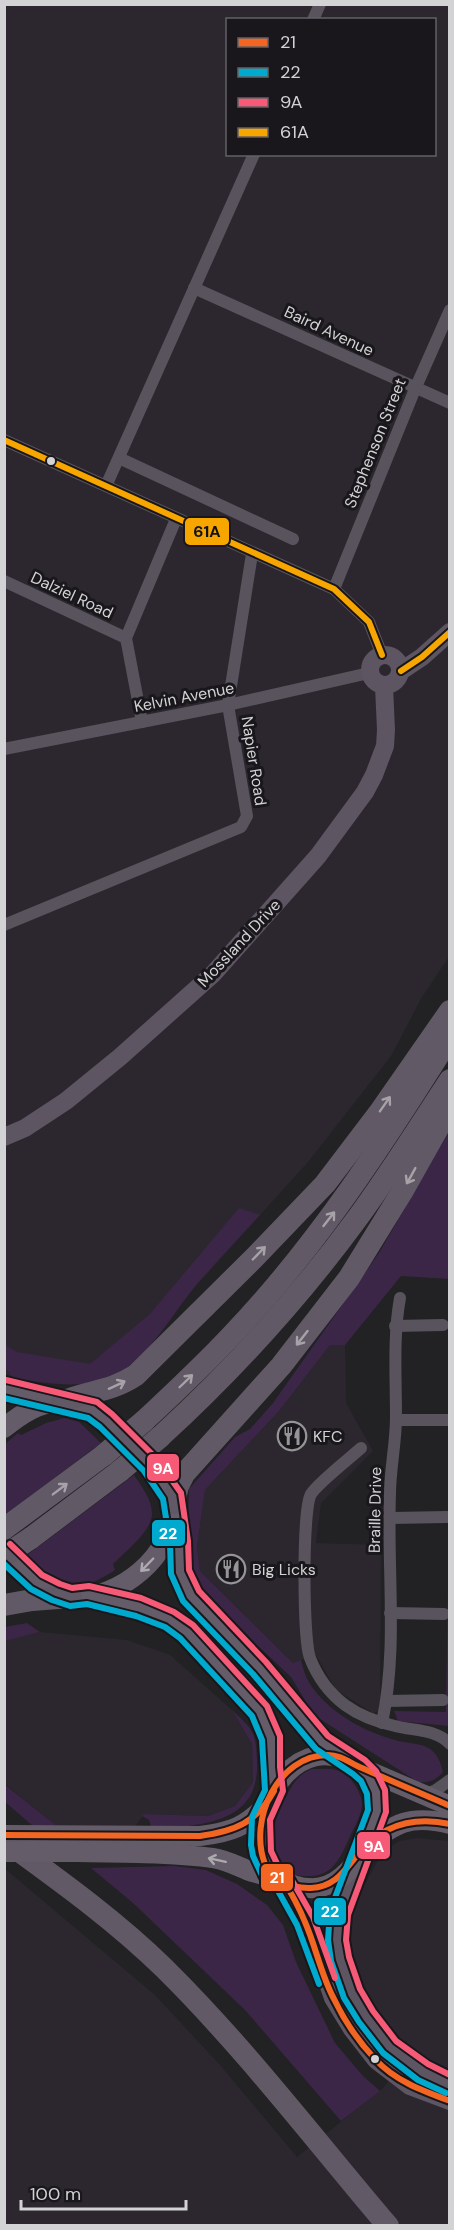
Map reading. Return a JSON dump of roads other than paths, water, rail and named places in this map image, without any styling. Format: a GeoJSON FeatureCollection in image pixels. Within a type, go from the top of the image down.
{"type":"FeatureCollection","features":[{"type":"Feature","properties":{"kind":"highway"},"geometry":{"type":"LineString","coordinates":[[59,1402],[115,1387],[136,1375],[255,1257],[325,1184],[450,1011]]}},
{"type":"Feature","properties":{"kind":"highway"},"geometry":{"type":"LineString","coordinates":[[152,1429],[300,1255],[362,1172],[450,1037]]}},
{"type":"Feature","properties":{"kind":"highway"},"geometry":{"type":"LineString","coordinates":[[4,1556],[17,1530],[112,1463],[152,1429],[211,1389],[266,1331],[356,1221],[450,1080]]}},
{"type":"Feature","properties":{"kind":"highway"},"geometry":{"type":"LineString","coordinates":[[174,1508],[178,1486],[184,1474],[281,1366],[349,1278],[450,1107]]}},
{"type":"Feature","properties":{"kind":"highway"},"geometry":{"type":"LineString","coordinates":[[4,1605],[32,1599],[79,1596]]}},
{"type":"Feature","properties":{"kind":"highway"},"geometry":{"type":"LineString","coordinates":[[4,1838],[114,1924],[196,2001],[266,2079],[388,2226]]}},
{"type":"Feature","properties":{"kind":"highway"},"geometry":{"type":"LineString","coordinates":[[4,1854],[99,1931],[190,2015],[233,2062],[370,2226]]}},
{"type":"Feature","properties":{"kind":"main road"},"geometry":{"type":"LineString","coordinates":[[4,1389],[84,1406],[99,1414],[158,1473],[168,1489],[174,1508],[179,1542],[180,1572],[191,1596],[260,1668],[322,1743],[352,1762],[373,1785],[377,1811],[362,1852]]}},
{"type":"Feature","properties":{"kind":"main road"},"geometry":{"type":"LineString","coordinates":[[4,1428],[32,1409],[59,1402]]}},
{"type":"Feature","properties":{"kind":"main road"},"geometry":{"type":"LineString","coordinates":[[79,1596],[117,1587],[146,1566],[163,1542],[174,1508]]}},
{"type":"Feature","properties":{"kind":"main road"},"geometry":{"type":"LineString","coordinates":[[4,1551],[37,1582],[56,1592],[156,1612],[177,1624],[254,1704],[264,1719],[271,1738],[271,1798],[248,1821],[224,1833],[80,1843],[4,1854]]}},
{"type":"Feature","properties":{"kind":"main road"},"geometry":{"type":"LineString","coordinates":[[278,1880],[265,1864],[260,1844],[261,1818],[285,1773],[303,1760],[323,1754],[352,1762],[450,1806]]}},
{"type":"Feature","properties":{"kind":"main road"},"geometry":{"type":"LineString","coordinates":[[4,1838],[80,1843],[217,1859],[309,1888],[322,1887],[343,1876],[362,1852],[395,1825],[418,1820],[450,1824]]}},
{"type":"Feature","properties":{"kind":"street"},"geometry":{"type":"LineString","coordinates":[[314,18],[320,4]]}},
{"type":"Feature","properties":{"kind":"street"},"geometry":{"type":"LineString","coordinates":[[106,486],[253,156]]}},
{"type":"Feature","properties":{"kind":"street","name":"Baird Avenue"},"geometry":{"type":"LineString","coordinates":[[194,288],[450,403]]}},
{"type":"Feature","properties":{"kind":"street","name":"Stephenson Street"},"geometry":{"type":"LineString","coordinates":[[334,590],[415,389],[450,310]]}},
{"type":"Feature","properties":{"kind":"street"},"geometry":{"type":"LineString","coordinates":[[4,440],[334,590],[369,622],[382,655]]}},
{"type":"Feature","properties":{"kind":"street"},"geometry":{"type":"LineString","coordinates":[[119,458],[293,539]]}},
{"type":"Feature","properties":{"kind":"street"},"geometry":{"type":"LineString","coordinates":[[142,722],[126,638],[177,519]]}},
{"type":"Feature","properties":{"kind":"street","name":"Napier Road"},"geometry":{"type":"LineString","coordinates":[[4,925],[241,827],[247,816],[228,705],[252,554]]}},
{"type":"Feature","properties":{"kind":"street","name":"Dalziel Road"},"geometry":{"type":"LineString","coordinates":[[4,581],[126,638]]}},
{"type":"Feature","properties":{"kind":"street"},"geometry":{"type":"LineString","coordinates":[[4,591],[20,588]]}},
{"type":"Feature","properties":{"kind":"street"},"geometry":{"type":"LineString","coordinates":[[401,671],[398,662],[391,655],[382,655],[374,659],[369,667],[369,673],[376,684],[384,686],[394,683],[401,671],[422,657],[450,632]]}},
{"type":"Feature","properties":{"kind":"street","name":"Kelvin Avenue"},"geometry":{"type":"LineString","coordinates":[[4,749],[228,705],[369,673]]}},
{"type":"Feature","properties":{"kind":"street","name":"Mossland Drive"},"geometry":{"type":"LineString","coordinates":[[4,1137],[25,1128],[66,1101],[120,1057],[213,974],[318,856],[365,792],[374,775],[385,746],[384,686]]}},
{"type":"Feature","properties":{"kind":"street","name":"Braille Drive"},"geometry":{"type":"LineString","coordinates":[[382,1723],[387,1701],[390,1495],[396,1420],[395,1326],[400,1298]]}},
{"type":"Feature","properties":{"kind":"street"},"geometry":{"type":"LineString","coordinates":[[395,1326],[443,1325]]}},
{"type":"Feature","properties":{"kind":"street"},"geometry":{"type":"LineString","coordinates":[[396,1420],[449,1420]]}},
{"type":"Feature","properties":{"kind":"street"},"geometry":{"type":"LineString","coordinates":[[361,1448],[311,1494],[307,1506],[305,1631],[309,1657],[328,1689],[354,1711],[382,1723],[436,1734],[450,1744]]}},
{"type":"Feature","properties":{"kind":"street"},"geometry":{"type":"LineString","coordinates":[[391,1518],[447,1517]]}},
{"type":"Feature","properties":{"kind":"street"},"geometry":{"type":"LineString","coordinates":[[390,1613],[444,1614]]}},
{"type":"Feature","properties":{"kind":"street"},"geometry":{"type":"LineString","coordinates":[[387,1701],[443,1700]]}},
{"type":"Feature","properties":{"kind":"street"},"geometry":{"type":"LineString","coordinates":[[426,1794],[450,1780]]}},
{"type":"Feature","properties":{"kind":"street"},"geometry":{"type":"LineString","coordinates":[[362,1852],[343,1899],[337,1923],[337,1940],[345,1977],[366,2016],[390,2047],[423,2072],[450,2085]]}},
{"type":"Feature","properties":{"kind":"street"},"geometry":{"type":"LineString","coordinates":[[278,1880],[309,1929],[333,1998],[352,2029],[376,2060],[410,2086],[450,2101]]}},
{"type":"Feature","properties":{"kind":"place","name":"KFC"},"geometry":{"type":"Point","coordinates":[292,1436]}},
{"type":"Feature","properties":{"kind":"place","name":"Big Licks"},"geometry":{"type":"Point","coordinates":[231,1569]}}]}
